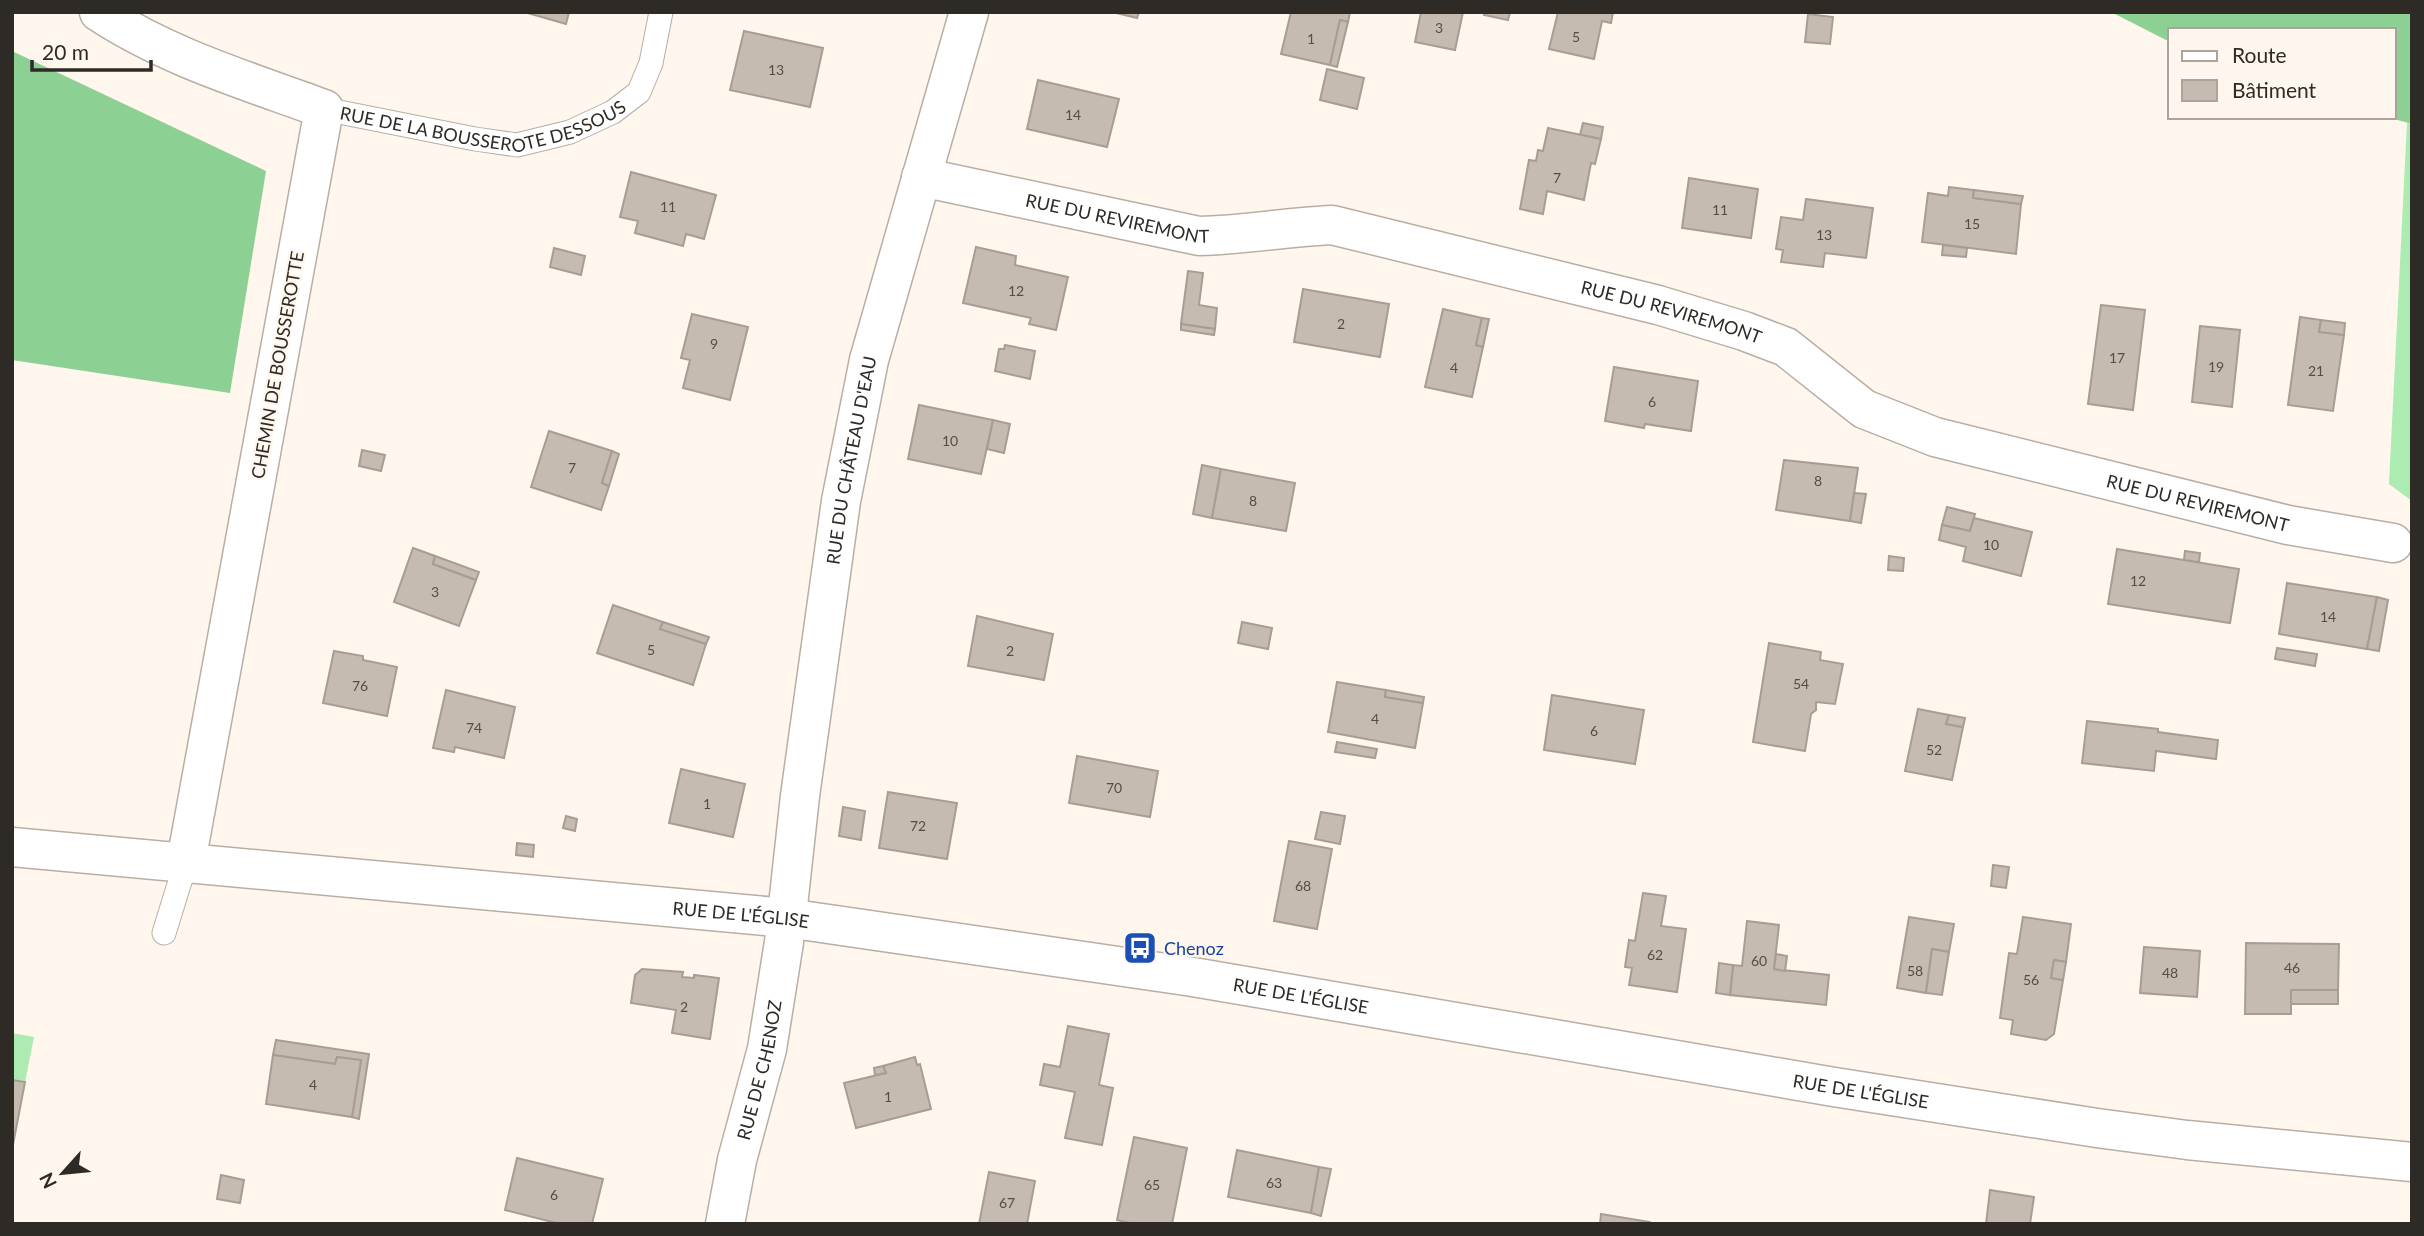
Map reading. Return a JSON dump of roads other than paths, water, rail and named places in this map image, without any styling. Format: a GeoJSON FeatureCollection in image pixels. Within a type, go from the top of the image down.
{"type":"FeatureCollection","features":[{"type":"Feature","properties":{"kind":"street"},"geometry":{"type":"LineString","coordinates":[[99,12],[126,30],[226,73],[324,109]]}},
{"type":"Feature","properties":{"kind":"street","name":"RUE DU CHÂTEAU D'EAU"},"geometry":{"type":"LineString","coordinates":[[787,918],[800,796],[841,501],[869,360],[969,12]]}},
{"type":"Feature","properties":{"kind":"street","name":"CHEMIN DE BOUSSEROTTE"},"geometry":{"type":"LineString","coordinates":[[186,862],[324,109]]}},
{"type":"Feature","properties":{"kind":"street","name":"RUE DU REVIREMONT"},"geometry":{"type":"LineString","coordinates":[[921,177],[1199,236],[1239,235],[1332,225],[1658,305],[1744,331],[1786,347],[1864,409],[1935,437],[2288,525],[2393,543]]}},
{"type":"Feature","properties":{"kind":"street","name":"RUE DE L'ÉGLISE"},"geometry":{"type":"LineString","coordinates":[[12,847],[787,918],[1193,977],[1833,1087],[2084,1126],[2187,1140],[2412,1162]]}},
{"type":"Feature","properties":{"kind":"street","name":"RUE DE CHENOZ"},"geometry":{"type":"LineString","coordinates":[[725,1224],[737,1160],[764,1066],[787,918]]}},
{"type":"Feature","properties":{"kind":"lane","name":"RUE DE LA BOUSSEROTE DESSOUS"},"geometry":{"type":"LineString","coordinates":[[324,109],[517,145],[570,132],[613,111],[639,92],[651,63],[661,12]]}},
{"type":"Feature","properties":{"kind":"lane"},"geometry":{"type":"LineString","coordinates":[[164,933],[186,862]]}},
{"type":"Feature","properties":{"kind":"place","name":"Chenoz"},"geometry":{"type":"Point","coordinates":[1140,948]}}]}
